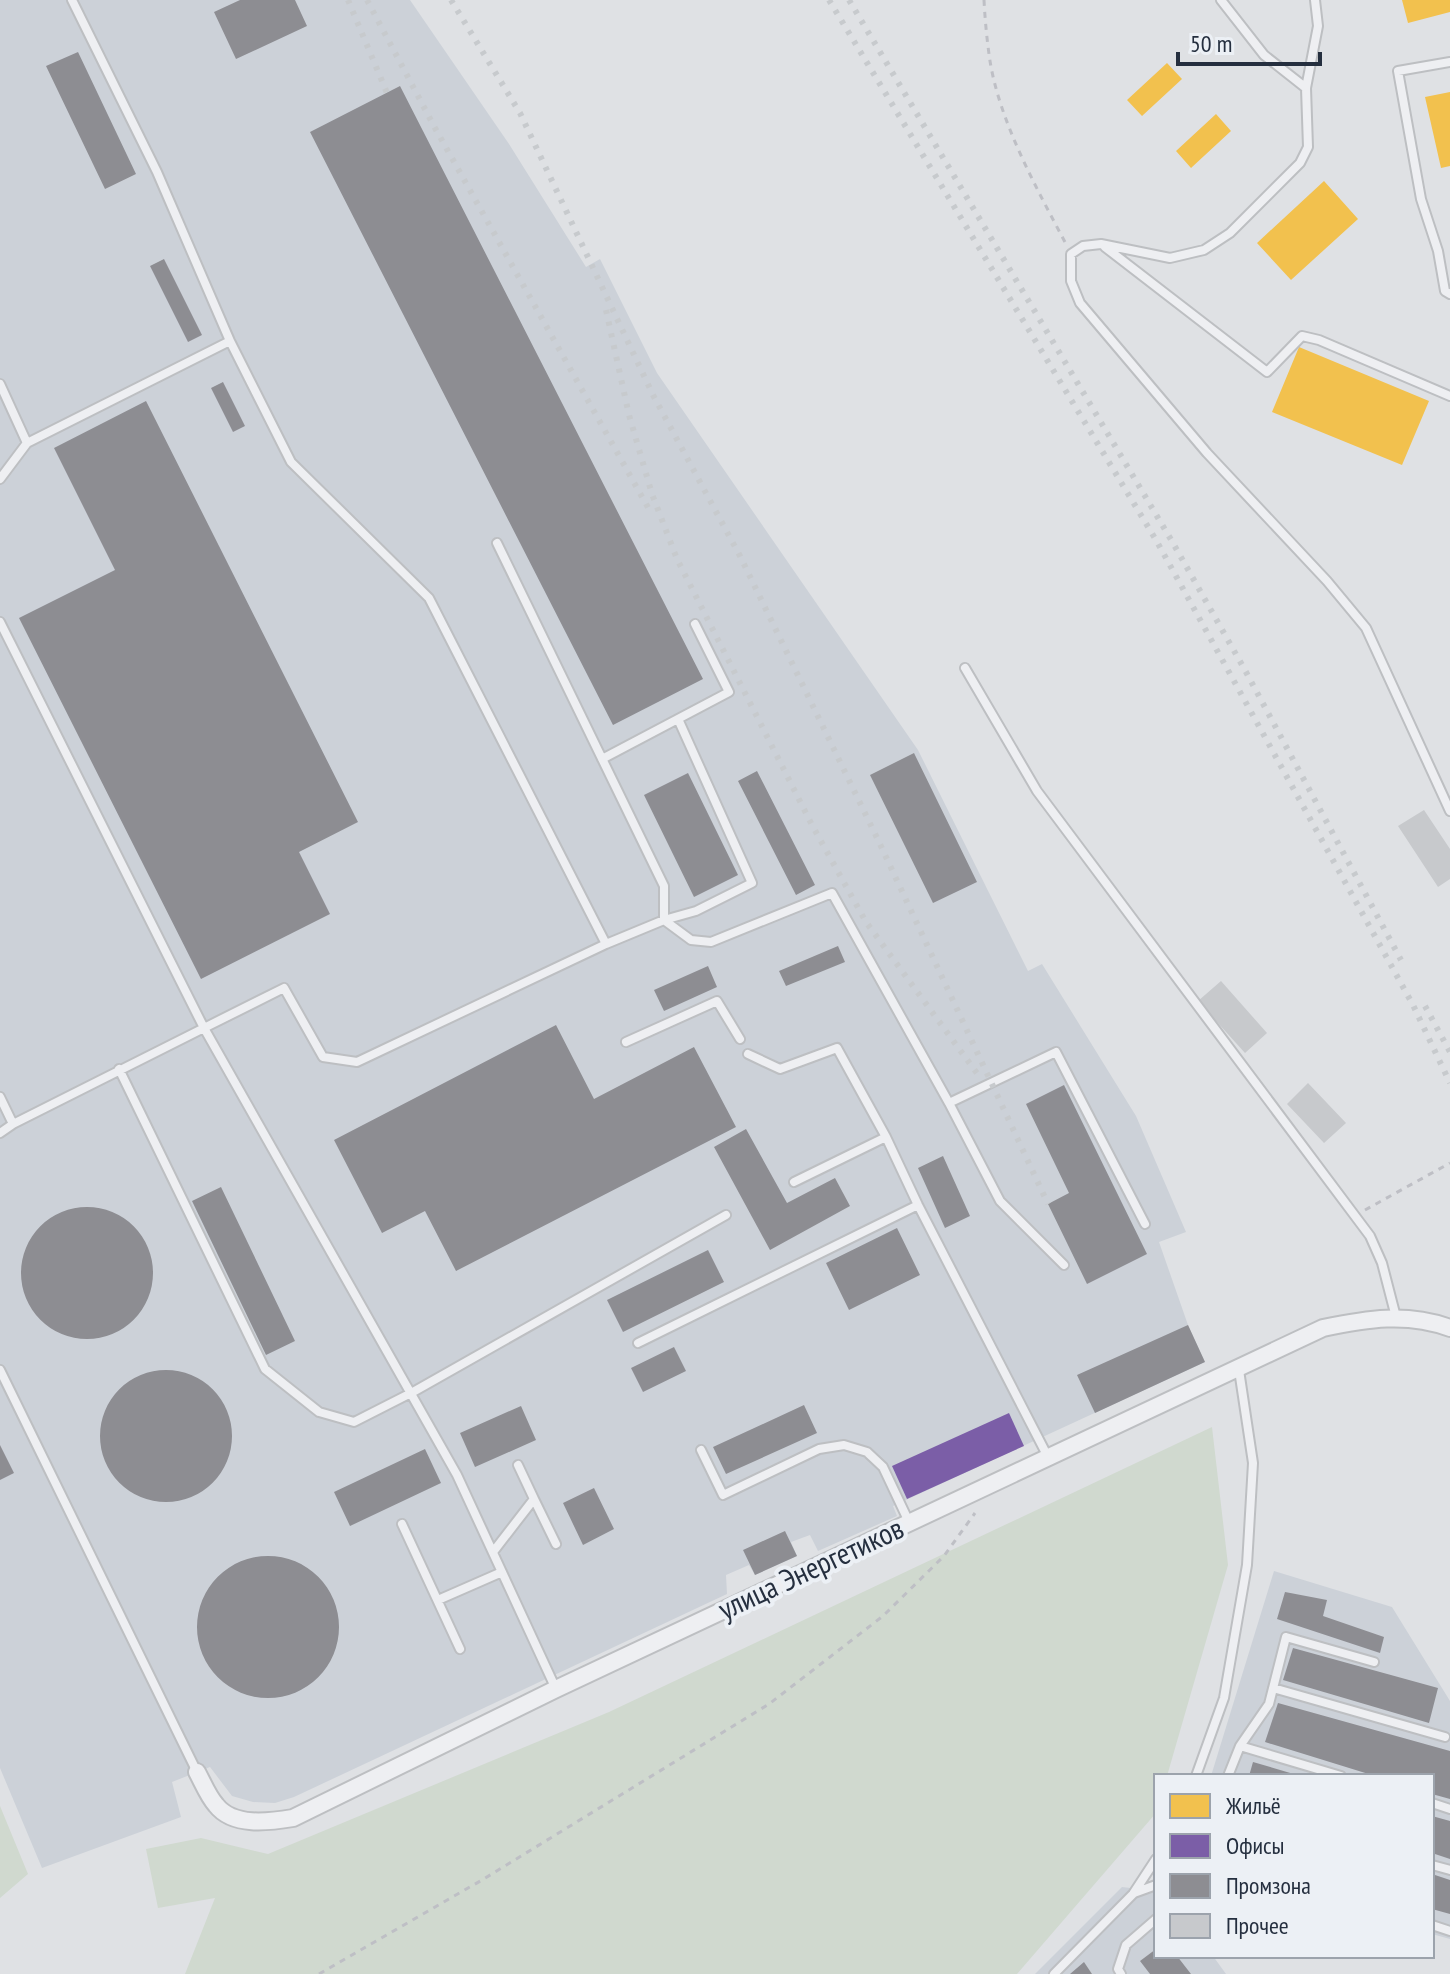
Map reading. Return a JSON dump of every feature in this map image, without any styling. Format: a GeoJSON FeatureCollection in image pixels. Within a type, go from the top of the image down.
{"type":"FeatureCollection","features":[{"type":"Feature","properties":{"kind":"street","name":"улица Энергетиков"},"geometry":{"type":"LineString","coordinates":[[197,1772],[217,1807],[232,1817],[272,1822],[293,1818],[556,1689],[1323,1328],[1364,1319],[1396,1317],[1431,1321],[1450,1328]]}},
{"type":"Feature","properties":{"kind":"lane"},"geometry":{"type":"LineString","coordinates":[[72,0],[157,172],[230,341],[291,462],[429,598],[606,944]]}},
{"type":"Feature","properties":{"kind":"lane"},"geometry":{"type":"LineString","coordinates":[[1221,0],[1264,55],[1306,88]]}},
{"type":"Feature","properties":{"kind":"lane"},"geometry":{"type":"LineString","coordinates":[[1315,0],[1318,26],[1306,88],[1308,147],[1300,163],[1230,233],[1204,250],[1170,258],[1101,244],[1083,246],[1071,254],[1071,281],[1080,303],[1207,453],[1327,581],[1366,628],[1450,811]]}},
{"type":"Feature","properties":{"kind":"lane"},"geometry":{"type":"LineString","coordinates":[[1450,62],[1398,71],[1421,199],[1438,251],[1445,291],[1450,294]]}},
{"type":"Feature","properties":{"kind":"lane"},"geometry":{"type":"LineString","coordinates":[[1101,244],[1267,372],[1302,336],[1319,340],[1450,396]]}},
{"type":"Feature","properties":{"kind":"lane"},"geometry":{"type":"LineString","coordinates":[[0,479],[27,443],[230,341]]}},
{"type":"Feature","properties":{"kind":"lane"},"geometry":{"type":"LineString","coordinates":[[0,384],[27,443]]}},
{"type":"Feature","properties":{"kind":"lane"},"geometry":{"type":"LineString","coordinates":[[497,543],[664,886],[664,920]]}},
{"type":"Feature","properties":{"kind":"lane"},"geometry":{"type":"LineString","coordinates":[[0,622],[204,1028],[413,1392],[457,1475],[556,1689]]}},
{"type":"Feature","properties":{"kind":"lane"},"geometry":{"type":"LineString","coordinates":[[602,759],[729,692],[695,624]]}},
{"type":"Feature","properties":{"kind":"lane"},"geometry":{"type":"LineString","coordinates":[[965,668],[1037,791],[1370,1236],[1382,1263],[1396,1317]]}},
{"type":"Feature","properties":{"kind":"lane"},"geometry":{"type":"LineString","coordinates":[[0,1133],[119,1069],[284,988],[323,1057],[357,1062],[606,944],[664,920],[696,911],[752,883],[678,719]]}},
{"type":"Feature","properties":{"kind":"lane"},"geometry":{"type":"LineString","coordinates":[[664,920],[691,940],[711,942],[832,893],[1000,1201],[1064,1265]]}},
{"type":"Feature","properties":{"kind":"lane"},"geometry":{"type":"LineString","coordinates":[[626,1042],[717,1001],[740,1039]]}},
{"type":"Feature","properties":{"kind":"lane"},"geometry":{"type":"LineString","coordinates":[[748,1054],[780,1069],[837,1048],[886,1137],[1048,1457]]}},
{"type":"Feature","properties":{"kind":"lane"},"geometry":{"type":"LineString","coordinates":[[949,1103],[1056,1052],[1145,1224]]}},
{"type":"Feature","properties":{"kind":"lane"},"geometry":{"type":"LineString","coordinates":[[119,1069],[265,1369],[319,1412],[354,1422],[413,1392],[726,1215]]}},
{"type":"Feature","properties":{"kind":"lane"},"geometry":{"type":"LineString","coordinates":[[0,1097],[13,1124]]}},
{"type":"Feature","properties":{"kind":"lane"},"geometry":{"type":"LineString","coordinates":[[794,1182],[886,1137]]}},
{"type":"Feature","properties":{"kind":"lane"},"geometry":{"type":"LineString","coordinates":[[638,1343],[918,1205]]}},
{"type":"Feature","properties":{"kind":"lane"},"geometry":{"type":"LineString","coordinates":[[0,1370],[197,1772]]}},
{"type":"Feature","properties":{"kind":"lane"},"geometry":{"type":"LineString","coordinates":[[1197,1774],[1224,1698],[1247,1565],[1253,1463],[1239,1370]]}},
{"type":"Feature","properties":{"kind":"lane"},"geometry":{"type":"LineString","coordinates":[[701,1450],[723,1495],[819,1449],[844,1445],[867,1452],[883,1467],[910,1523]]}},
{"type":"Feature","properties":{"kind":"lane"},"geometry":{"type":"LineString","coordinates":[[518,1465],[556,1544]]}},
{"type":"Feature","properties":{"kind":"lane"},"geometry":{"type":"LineString","coordinates":[[493,1552],[534,1499]]}},
{"type":"Feature","properties":{"kind":"lane"},"geometry":{"type":"LineString","coordinates":[[402,1524],[460,1649]]}},
{"type":"Feature","properties":{"kind":"lane"},"geometry":{"type":"LineString","coordinates":[[438,1600],[502,1572]]}},
{"type":"Feature","properties":{"kind":"lane"},"geometry":{"type":"LineString","coordinates":[[1229,1774],[1240,1746],[1269,1704],[1286,1637],[1374,1662]]}},
{"type":"Feature","properties":{"kind":"lane"},"geometry":{"type":"LineString","coordinates":[[1273,1688],[1445,1737]]}},
{"type":"Feature","properties":{"kind":"lane"},"geometry":{"type":"LineString","coordinates":[[1240,1746],[1334,1774]]}},
{"type":"Feature","properties":{"kind":"lane"},"geometry":{"type":"LineString","coordinates":[[1054,1974],[1133,1894],[1154,1862]]}},
{"type":"Feature","properties":{"kind":"lane"},"geometry":{"type":"LineString","coordinates":[[1133,1894],[1154,1886]]}},
{"type":"Feature","properties":{"kind":"lane"},"geometry":{"type":"LineString","coordinates":[[1121,1974],[1118,1969],[1126,1945],[1154,1921]]}},
{"type":"Feature","properties":{"kind":"path"},"geometry":{"type":"LineString","coordinates":[[984,0],[990,63],[1006,116],[1041,197],[1071,254]]}},
{"type":"Feature","properties":{"kind":"path"},"geometry":{"type":"LineString","coordinates":[[1355,1216],[1450,1163]]}},
{"type":"Feature","properties":{"kind":"path"},"geometry":{"type":"LineString","coordinates":[[319,1974],[482,1880],[769,1704],[883,1616],[944,1556],[983,1503]]}},
{"type":"Feature","properties":{"kind":"shaded area"},"geometry":{"type":"Polygon","coordinates":[[[0,0],[410,0],[509,144],[586,267],[600,259],[657,373],[918,750],[1028,971],[1042,964],[1136,1116],[1186,1232],[1159,1242],[1188,1325],[1205,1362],[893,1506],[897,1516],[818,1551],[810,1535],[791,1542],[797,1556],[755,1575],[749,1565],[726,1575],[727,1594],[294,1797],[275,1803],[253,1802],[232,1796],[210,1767],[172,1782],[181,1817],[42,1868],[0,1768],[0,0]]]}},
{"type":"Feature","properties":{"kind":"shaded area"},"geometry":{"type":"Polygon","coordinates":[[[1212,1427],[1228,1565],[1168,1774],[1154,1774],[1154,1815],[1017,1974],[185,1974],[215,1898],[158,1908],[146,1849],[201,1838],[268,1854],[609,1712],[1212,1427]]]}},
{"type":"Feature","properties":{"kind":"shaded area"},"geometry":{"type":"Polygon","coordinates":[[[1274,1571],[1392,1607],[1450,1701],[1450,1939],[1434,1935],[1434,1774],[1212,1774],[1274,1571]]]}},
{"type":"Feature","properties":{"kind":"shaded area"},"geometry":{"type":"Polygon","coordinates":[[[0,1806],[28,1874],[0,1898],[0,1806]]]}},
{"type":"Feature","properties":{"kind":"shaded area"},"geometry":{"type":"Polygon","coordinates":[[[1122,1887],[1154,1891],[1154,1958],[1214,1958],[1226,1974],[1035,1974],[1122,1887]]]}},
{"type":"Feature","properties":{"kind":"building: Жильё"},"geometry":{"type":"Polygon","coordinates":[[[1402,0],[1450,0],[1450,12],[1408,23],[1402,0]]]}},
{"type":"Feature","properties":{"kind":"building: Жильё"},"geometry":{"type":"Polygon","coordinates":[[[1167,63],[1182,79],[1142,116],[1127,100],[1167,63]]]}},
{"type":"Feature","properties":{"kind":"building: Жильё"},"geometry":{"type":"Polygon","coordinates":[[[1450,92],[1450,166],[1441,168],[1425,97],[1450,92]]]}},
{"type":"Feature","properties":{"kind":"building: Жильё"},"geometry":{"type":"Polygon","coordinates":[[[1216,114],[1231,131],[1191,168],[1176,151],[1216,114]]]}},
{"type":"Feature","properties":{"kind":"building: Жильё"},"geometry":{"type":"Polygon","coordinates":[[[1324,181],[1358,219],[1291,280],[1257,243],[1324,181]]]}},
{"type":"Feature","properties":{"kind":"building: Жильё"},"geometry":{"type":"Polygon","coordinates":[[[1299,347],[1429,401],[1402,465],[1272,412],[1299,347]]]}},
{"type":"Feature","properties":{"kind":"building: Офисы"},"geometry":{"type":"Polygon","coordinates":[[[1009,1413],[1024,1446],[907,1499],[892,1466],[1009,1413]]]}},
{"type":"Feature","properties":{"kind":"building: Промзона"},"geometry":{"type":"Polygon","coordinates":[[[240,0],[295,0],[307,26],[236,59],[214,12],[240,0]]]}},
{"type":"Feature","properties":{"kind":"building: Промзона"},"geometry":{"type":"Polygon","coordinates":[[[78,52],[136,174],[105,189],[46,66],[78,52]]]}},
{"type":"Feature","properties":{"kind":"building: Промзона"},"geometry":{"type":"Polygon","coordinates":[[[400,86],[703,679],[613,725],[310,132],[400,86]]]}},
{"type":"Feature","properties":{"kind":"building: Промзона"},"geometry":{"type":"Polygon","coordinates":[[[164,259],[202,335],[188,342],[150,266],[164,259]]]}},
{"type":"Feature","properties":{"kind":"building: Промзона"},"geometry":{"type":"Polygon","coordinates":[[[223,382],[245,426],[233,432],[211,388],[223,382]]]}},
{"type":"Feature","properties":{"kind":"building: Промзона"},"geometry":{"type":"Polygon","coordinates":[[[146,401],[358,822],[299,852],[330,914],[201,979],[19,618],[115,570],[54,448],[146,401]]]}},
{"type":"Feature","properties":{"kind":"building: Промзона"},"geometry":{"type":"Polygon","coordinates":[[[914,753],[977,882],[933,903],[870,775],[914,753]]]}},
{"type":"Feature","properties":{"kind":"building: Промзона"},"geometry":{"type":"Polygon","coordinates":[[[757,771],[815,885],[796,895],[738,781],[757,771]]]}},
{"type":"Feature","properties":{"kind":"building: Промзона"},"geometry":{"type":"Polygon","coordinates":[[[688,773],[738,875],[694,897],[644,795],[688,773]]]}},
{"type":"Feature","properties":{"kind":"building: Промзона"},"geometry":{"type":"Polygon","coordinates":[[[838,946],[845,962],[786,986],[779,971],[838,946]]]}},
{"type":"Feature","properties":{"kind":"building: Промзона"},"geometry":{"type":"Polygon","coordinates":[[[708,966],[717,987],[664,1011],[654,990],[708,966]]]}},
{"type":"Feature","properties":{"kind":"building: Промзона"},"geometry":{"type":"Polygon","coordinates":[[[556,1025],[594,1099],[694,1047],[736,1127],[456,1271],[425,1211],[382,1233],[334,1140],[556,1025]]]}},
{"type":"Feature","properties":{"kind":"building: Промзона"},"geometry":{"type":"Polygon","coordinates":[[[1064,1085],[1147,1254],[1087,1284],[1048,1204],[1069,1193],[1026,1104],[1064,1085]]]}},
{"type":"Feature","properties":{"kind":"building: Промзона"},"geometry":{"type":"Polygon","coordinates":[[[746,1129],[787,1203],[835,1178],[850,1206],[770,1250],[714,1147],[746,1129]]]}},
{"type":"Feature","properties":{"kind":"building: Промзона"},"geometry":{"type":"Polygon","coordinates":[[[943,1156],[970,1216],[945,1228],[918,1168],[943,1156]]]}},
{"type":"Feature","properties":{"kind":"building: Промзона"},"geometry":{"type":"Polygon","coordinates":[[[221,1187],[295,1341],[266,1355],[192,1201],[221,1187]]]}},
{"type":"Feature","properties":{"kind":"building: Промзона"},"geometry":{"type":"Polygon","coordinates":[[[87,1207],[112,1212],[134,1226],[148,1248],[153,1273],[148,1298],[134,1320],[112,1334],[87,1339],[62,1334],[40,1320],[26,1298],[21,1273],[26,1248],[40,1226],[62,1212],[87,1207]]]}},
{"type":"Feature","properties":{"kind":"building: Промзона"},"geometry":{"type":"Polygon","coordinates":[[[897,1228],[920,1275],[849,1310],[826,1263],[897,1228]]]}},
{"type":"Feature","properties":{"kind":"building: Промзона"},"geometry":{"type":"Polygon","coordinates":[[[708,1250],[724,1282],[623,1332],[607,1300],[708,1250]]]}},
{"type":"Feature","properties":{"kind":"building: Промзона"},"geometry":{"type":"Polygon","coordinates":[[[1188,1325],[1205,1362],[1095,1413],[1077,1375],[1188,1325]]]}},
{"type":"Feature","properties":{"kind":"building: Промзона"},"geometry":{"type":"Polygon","coordinates":[[[674,1347],[686,1371],[643,1392],[631,1368],[674,1347]]]}},
{"type":"Feature","properties":{"kind":"building: Промзона"},"geometry":{"type":"Polygon","coordinates":[[[166,1370],[191,1375],[212,1390],[227,1411],[232,1436],[227,1461],[212,1482],[191,1497],[166,1502],[141,1497],[120,1482],[105,1461],[100,1436],[105,1411],[120,1390],[141,1375],[166,1370]]]}},
{"type":"Feature","properties":{"kind":"building: Промзона"},"geometry":{"type":"Polygon","coordinates":[[[804,1405],[817,1433],[726,1474],[713,1447],[804,1405]]]}},
{"type":"Feature","properties":{"kind":"building: Промзона"},"geometry":{"type":"Polygon","coordinates":[[[521,1406],[536,1440],[475,1467],[460,1433],[521,1406]]]}},
{"type":"Feature","properties":{"kind":"building: Промзона"},"geometry":{"type":"Polygon","coordinates":[[[0,1445],[14,1473],[0,1480],[0,1445]]]}},
{"type":"Feature","properties":{"kind":"building: Промзона"},"geometry":{"type":"Polygon","coordinates":[[[425,1449],[441,1483],[350,1526],[334,1492],[425,1449]]]}},
{"type":"Feature","properties":{"kind":"building: Промзона"},"geometry":{"type":"Polygon","coordinates":[[[594,1488],[614,1529],[583,1545],[563,1503],[594,1488]]]}},
{"type":"Feature","properties":{"kind":"building: Промзона"},"geometry":{"type":"Polygon","coordinates":[[[785,1531],[797,1556],[755,1575],[743,1550],[785,1531]]]}},
{"type":"Feature","properties":{"kind":"building: Промзона"},"geometry":{"type":"Polygon","coordinates":[[[268,1556],[295,1561],[318,1577],[334,1600],[339,1627],[334,1654],[318,1677],[295,1693],[268,1698],[241,1693],[218,1677],[202,1654],[197,1627],[202,1600],[218,1577],[241,1561],[268,1556]]]}},
{"type":"Feature","properties":{"kind":"building: Промзона"},"geometry":{"type":"Polygon","coordinates":[[[1285,1592],[1327,1600],[1323,1616],[1384,1637],[1380,1653],[1277,1619],[1285,1592]]]}},
{"type":"Feature","properties":{"kind":"building: Промзона"},"geometry":{"type":"Polygon","coordinates":[[[1293,1648],[1438,1688],[1429,1723],[1283,1680],[1293,1648]]]}},
{"type":"Feature","properties":{"kind":"building: Промзона"},"geometry":{"type":"Polygon","coordinates":[[[1278,1703],[1450,1751],[1450,1799],[1434,1795],[1434,1774],[1369,1774],[1265,1742],[1278,1703]]]}},
{"type":"Feature","properties":{"kind":"building: Промзона"},"geometry":{"type":"Polygon","coordinates":[[[1253,1762],[1294,1774],[1250,1774],[1253,1762]]]}},
{"type":"Feature","properties":{"kind":"building: Промзона"},"geometry":{"type":"Polygon","coordinates":[[[1434,1817],[1450,1821],[1450,1859],[1434,1854],[1434,1817]]]}},
{"type":"Feature","properties":{"kind":"building: Промзона"},"geometry":{"type":"Polygon","coordinates":[[[1434,1875],[1450,1880],[1450,1914],[1434,1910],[1434,1875]]]}},
{"type":"Feature","properties":{"kind":"building: Промзона"},"geometry":{"type":"Polygon","coordinates":[[[1154,1950],[1154,1958],[1179,1958],[1191,1974],[1150,1974],[1140,1961],[1154,1950]]]}},
{"type":"Feature","properties":{"kind":"building: Промзона"},"geometry":{"type":"Polygon","coordinates":[[[1084,1962],[1092,1974],[1070,1974],[1084,1962]]]}},
{"type":"Feature","properties":{"kind":"building: Прочее"},"geometry":{"type":"Polygon","coordinates":[[[1424,810],[1450,849],[1450,879],[1438,887],[1398,826],[1424,810]]]}},
{"type":"Feature","properties":{"kind":"building: Прочее"},"geometry":{"type":"Polygon","coordinates":[[[1221,981],[1267,1033],[1245,1053],[1198,1001],[1221,981]]]}},
{"type":"Feature","properties":{"kind":"building: Прочее"},"geometry":{"type":"Polygon","coordinates":[[[1308,1083],[1346,1123],[1324,1143],[1287,1104],[1308,1083]]]}},
{"type":"Feature","properties":{"kind":"railway"},"geometry":{"type":"LineString","coordinates":[[348,0],[387,93]]}},
{"type":"Feature","properties":{"kind":"railway"},"geometry":{"type":"LineString","coordinates":[[367,0],[435,128],[650,511]]}},
{"type":"Feature","properties":{"kind":"railway"},"geometry":{"type":"LineString","coordinates":[[451,0],[520,113],[653,395],[740,556],[879,842],[1048,1204]]}},
{"type":"Feature","properties":{"kind":"railway"},"geometry":{"type":"LineString","coordinates":[[829,0],[1156,540],[1413,1005],[1450,1083]]}},
{"type":"Feature","properties":{"kind":"railway"},"geometry":{"type":"LineString","coordinates":[[849,0],[1173,543],[1401,960]]}},
{"type":"Feature","properties":{"kind":"railway"},"geometry":{"type":"LineString","coordinates":[[606,310],[629,415],[652,494],[677,559],[812,825],[866,922],[979,1076]]}},
{"type":"Feature","properties":{"kind":"railway"},"geometry":{"type":"LineString","coordinates":[[1425,1006],[1450,1052]]}}]}
